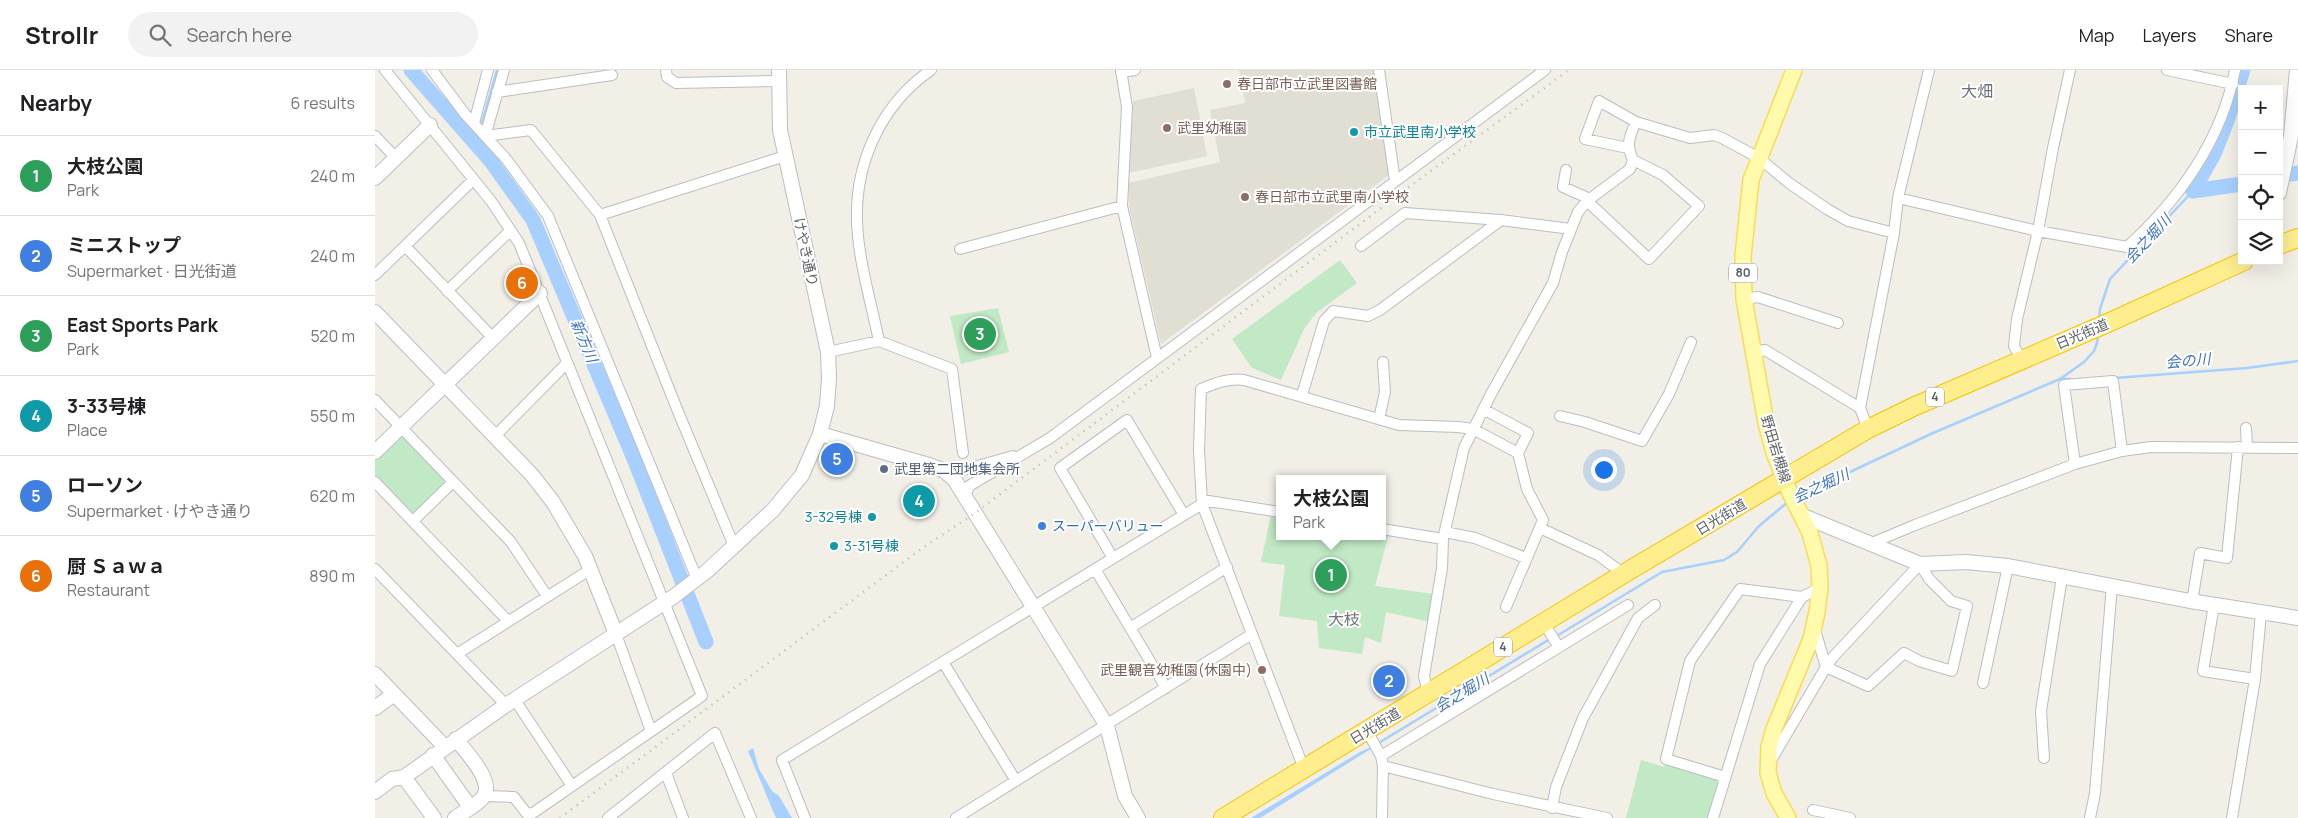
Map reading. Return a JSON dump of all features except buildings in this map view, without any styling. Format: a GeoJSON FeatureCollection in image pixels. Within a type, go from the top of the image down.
{"type":"FeatureCollection","features":[{"type":"Feature","properties":{"kind":"highway"},"geometry":{"type":"LineString","coordinates":[[2283,244],[2298,238]]}},
{"type":"Feature","properties":{"kind":"highway","name":"日光街道"},"geometry":{"type":"LineString","coordinates":[[1223,818],[1304,769],[1369,736],[1428,694],[1547,627],[1624,574],[1794,499],[1869,429],[2021,359],[2110,322],[2238,263]]}},
{"type":"Feature","properties":{"kind":"main road","name":"野田岩槻線"},"geometry":{"type":"LineString","coordinates":[[1788,818],[1774,792],[1768,765],[1774,728],[1811,639],[1820,588],[1816,550],[1775,453],[1766,423],[1744,299],[1743,256],[1751,180],[1794,70]]}},
{"type":"Feature","properties":{"kind":"street"},"geometry":{"type":"LineString","coordinates":[[385,70],[472,181],[491,201],[519,243],[567,363],[668,600],[701,696],[533,813],[527,814],[514,796],[484,796],[455,818]]}},
{"type":"Feature","properties":{"kind":"street"},"geometry":{"type":"LineString","coordinates":[[432,70],[474,123],[507,160],[548,216],[694,581]]}},
{"type":"Feature","properties":{"kind":"street"},"geometry":{"type":"LineString","coordinates":[[474,123],[489,70]]}},
{"type":"Feature","properties":{"kind":"street"},"geometry":{"type":"LineString","coordinates":[[485,136],[504,70]]}},
{"type":"Feature","properties":{"kind":"street"},"geometry":{"type":"LineString","coordinates":[[666,70],[667,77],[675,83],[778,75]]}},
{"type":"Feature","properties":{"kind":"street"},"geometry":{"type":"LineString","coordinates":[[879,340],[857,235],[858,182],[866,155],[884,118],[908,88],[931,70]]}},
{"type":"Feature","properties":{"kind":"street"},"geometry":{"type":"LineString","coordinates":[[1135,70],[1121,71],[1127,107],[1122,206],[1157,358]]}},
{"type":"Feature","properties":{"kind":"street"},"geometry":{"type":"LineString","coordinates":[[1379,70],[1395,181]]}},
{"type":"Feature","properties":{"kind":"street"},"geometry":{"type":"LineString","coordinates":[[965,497],[969,486],[1031,450],[1545,70]]}},
{"type":"Feature","properties":{"kind":"street"},"geometry":{"type":"LineString","coordinates":[[1869,429],[1860,408],[1894,234],[1898,198],[1929,70]]}},
{"type":"Feature","properties":{"kind":"street"},"geometry":{"type":"LineString","coordinates":[[2021,359],[2014,346],[2017,318],[2038,231],[2070,70]]}},
{"type":"Feature","properties":{"kind":"street"},"geometry":{"type":"LineString","coordinates":[[2167,70],[2233,84]]}},
{"type":"Feature","properties":{"kind":"street"},"geometry":{"type":"LineString","coordinates":[[1898,198],[2038,231],[2127,247],[2167,208],[2208,149],[2233,84],[2235,70]]}},
{"type":"Feature","properties":{"kind":"street"},"geometry":{"type":"LineString","coordinates":[[2283,175],[2291,136],[2297,70]]}},
{"type":"Feature","properties":{"kind":"street"},"geometry":{"type":"LineString","coordinates":[[497,92],[587,74],[612,75]]}},
{"type":"Feature","properties":{"kind":"street","name":"けやき通り"},"geometry":{"type":"LineString","coordinates":[[375,792],[392,779],[404,778],[433,755],[510,702],[668,600],[694,581],[788,494],[802,475],[820,434],[827,406],[828,352],[785,156],[778,113],[778,75]]}},
{"type":"Feature","properties":{"kind":"street"},"geometry":{"type":"LineString","coordinates":[[1628,148],[1585,139],[1599,101],[1636,122],[1690,138],[1714,135],[1759,158],[1789,183],[1848,221],[1894,234]]}},
{"type":"Feature","properties":{"kind":"street"},"geometry":{"type":"LineString","coordinates":[[1566,170],[1563,186],[1588,200],[1649,259],[1699,206],[1663,175],[1633,160],[1628,148],[1629,137],[1636,122]]}},
{"type":"Feature","properties":{"kind":"street"},"geometry":{"type":"LineString","coordinates":[[375,178],[430,125]]}},
{"type":"Feature","properties":{"kind":"street"},"geometry":{"type":"LineString","coordinates":[[485,136],[531,130],[599,215],[734,546]]}},
{"type":"Feature","properties":{"kind":"street"},"geometry":{"type":"LineString","coordinates":[[375,136],[396,158]]}},
{"type":"Feature","properties":{"kind":"street"},"geometry":{"type":"LineString","coordinates":[[599,215],[785,156]]}},
{"type":"Feature","properties":{"kind":"street"},"geometry":{"type":"LineString","coordinates":[[1428,694],[1424,676],[1442,568],[1444,535],[1458,469],[1483,409],[1549,290],[1577,212],[1588,200],[1630,169],[1633,160]]}},
{"type":"Feature","properties":{"kind":"street"},"geometry":{"type":"LineString","coordinates":[[375,275],[472,181]]}},
{"type":"Feature","properties":{"kind":"street"},"geometry":{"type":"LineString","coordinates":[[960,249],[1122,206]]}},
{"type":"Feature","properties":{"kind":"street"},"geometry":{"type":"LineString","coordinates":[[1361,246],[1405,213],[1501,220],[1571,229]]}},
{"type":"Feature","properties":{"kind":"street"},"geometry":{"type":"LineString","coordinates":[[1302,395],[1324,321],[1333,311],[1369,316],[1380,310],[1501,220]]}},
{"type":"Feature","properties":{"kind":"street"},"geometry":{"type":"LineString","coordinates":[[447,291],[510,231]]}},
{"type":"Feature","properties":{"kind":"street"},"geometry":{"type":"LineString","coordinates":[[406,247],[494,339]]}},
{"type":"Feature","properties":{"kind":"street"},"geometry":{"type":"LineString","coordinates":[[375,452],[540,293]]}},
{"type":"Feature","properties":{"kind":"street"},"geometry":{"type":"LineString","coordinates":[[1744,299],[1758,297],[1838,323]]}},
{"type":"Feature","properties":{"kind":"street"},"geometry":{"type":"LineString","coordinates":[[375,312],[532,475],[553,502],[572,532],[591,569],[651,731]]}},
{"type":"Feature","properties":{"kind":"street"},"geometry":{"type":"LineString","coordinates":[[828,352],[879,340],[914,356],[952,369],[963,453]]}},
{"type":"Feature","properties":{"kind":"street"},"geometry":{"type":"LineString","coordinates":[[1560,416],[1643,441],[1669,394],[1691,342]]}},
{"type":"Feature","properties":{"kind":"street"},"geometry":{"type":"LineString","coordinates":[[1753,352],[1765,350],[1860,408]]}},
{"type":"Feature","properties":{"kind":"street"},"geometry":{"type":"LineString","coordinates":[[1379,419],[1385,392],[1383,362]]}},
{"type":"Feature","properties":{"kind":"street"},"geometry":{"type":"LineString","coordinates":[[495,436],[567,363]]}},
{"type":"Feature","properties":{"kind":"street"},"geometry":{"type":"LineString","coordinates":[[1304,769],[1202,502],[1199,450],[1201,389],[1233,379],[1302,395],[1399,425],[1458,427],[1473,430],[1518,453]]}},
{"type":"Feature","properties":{"kind":"street"},"geometry":{"type":"LineString","coordinates":[[2075,464],[2064,385],[2113,381],[2122,451]]}},
{"type":"Feature","properties":{"kind":"street"},"geometry":{"type":"LineString","coordinates":[[375,400],[511,542],[547,596]]}},
{"type":"Feature","properties":{"kind":"street"},"geometry":{"type":"LineString","coordinates":[[1483,409],[1528,433],[1518,453],[1527,489],[1543,520],[1506,608]]}},
{"type":"Feature","properties":{"kind":"street"},"geometry":{"type":"LineString","coordinates":[[1113,558],[1060,468],[1127,420],[1184,515]]}},
{"type":"Feature","properties":{"kind":"street"},"geometry":{"type":"LineString","coordinates":[[2192,602],[2200,553],[2227,558],[2246,428]]}},
{"type":"Feature","properties":{"kind":"street"},"geometry":{"type":"LineString","coordinates":[[820,434],[929,465],[949,474],[1034,606],[1107,726],[1125,796],[1138,818]]}},
{"type":"Feature","properties":{"kind":"street"},"geometry":{"type":"LineString","coordinates":[[1872,543],[1915,524],[2075,464],[2122,451],[2151,447],[2298,448]]}},
{"type":"Feature","properties":{"kind":"street"},"geometry":{"type":"LineString","coordinates":[[949,474],[1031,450]]}},
{"type":"Feature","properties":{"kind":"street"},"geometry":{"type":"LineString","coordinates":[[375,482],[508,621]]}},
{"type":"Feature","properties":{"kind":"street"},"geometry":{"type":"LineString","coordinates":[[413,521],[453,482]]}},
{"type":"Feature","properties":{"kind":"street"},"geometry":{"type":"LineString","coordinates":[[1794,499],[1872,543],[1920,564],[1966,562],[2008,566],[2192,602],[2298,618]]}},
{"type":"Feature","properties":{"kind":"street"},"geometry":{"type":"LineString","coordinates":[[805,818],[782,760],[1184,515],[1202,502],[1276,511]]}},
{"type":"Feature","properties":{"kind":"street"},"geometry":{"type":"LineString","coordinates":[[1540,528],[1598,555],[1624,574]]}},
{"type":"Feature","properties":{"kind":"street"},"geometry":{"type":"LineString","coordinates":[[1386,529],[1475,538],[1526,558]]}},
{"type":"Feature","properties":{"kind":"street"},"geometry":{"type":"LineString","coordinates":[[1768,765],[1833,657],[1920,564]]}},
{"type":"Feature","properties":{"kind":"street"},"geometry":{"type":"LineString","coordinates":[[1814,627],[1826,667],[1868,686],[1904,653],[1919,661],[1952,671],[1967,606],[1951,601],[1929,579],[1920,564]]}},
{"type":"Feature","properties":{"kind":"street"},"geometry":{"type":"LineString","coordinates":[[1983,683],[2008,566]]}},
{"type":"Feature","properties":{"kind":"street"},"geometry":{"type":"LineString","coordinates":[[1130,628],[1227,567]]}},
{"type":"Feature","properties":{"kind":"street"},"geometry":{"type":"LineString","coordinates":[[375,569],[457,654],[510,702],[572,786]]}},
{"type":"Feature","properties":{"kind":"street"},"geometry":{"type":"LineString","coordinates":[[457,654],[591,569]]}},
{"type":"Feature","properties":{"kind":"street"},"geometry":{"type":"LineString","coordinates":[[1095,569],[1167,688]]}},
{"type":"Feature","properties":{"kind":"street"},"geometry":{"type":"LineString","coordinates":[[2044,758],[2041,711],[2062,577]]}},
{"type":"Feature","properties":{"kind":"street"},"geometry":{"type":"LineString","coordinates":[[2091,818],[2095,793],[2112,585]]}},
{"type":"Feature","properties":{"kind":"street"},"geometry":{"type":"LineString","coordinates":[[1713,818],[1760,664],[1802,598],[1820,588]]}},
{"type":"Feature","properties":{"kind":"street"},"geometry":{"type":"LineString","coordinates":[[1725,777],[1666,759],[1690,660],[1740,589],[1802,598]]}},
{"type":"Feature","properties":{"kind":"street"},"geometry":{"type":"LineString","coordinates":[[1381,758],[1558,645],[1628,605]]}},
{"type":"Feature","properties":{"kind":"street"},"geometry":{"type":"LineString","coordinates":[[1552,808],[1556,787],[1583,718],[1638,618],[1655,605]]}},
{"type":"Feature","properties":{"kind":"street"},"geometry":{"type":"LineString","coordinates":[[2214,605],[2203,672],[2255,679]]}},
{"type":"Feature","properties":{"kind":"street"},"geometry":{"type":"LineString","coordinates":[[2232,818],[2255,679],[2261,613]]}},
{"type":"Feature","properties":{"kind":"street"},"geometry":{"type":"LineString","coordinates":[[1547,627],[1558,645]]}},
{"type":"Feature","properties":{"kind":"street"},"geometry":{"type":"LineString","coordinates":[[956,818],[1107,726],[1252,634]]}},
{"type":"Feature","properties":{"kind":"street"},"geometry":{"type":"LineString","coordinates":[[943,662],[1016,781]]}},
{"type":"Feature","properties":{"kind":"street"},"geometry":{"type":"LineString","coordinates":[[375,674],[394,694],[450,743],[485,780],[484,796]]}},
{"type":"Feature","properties":{"kind":"street"},"geometry":{"type":"LineString","coordinates":[[375,708],[394,694]]}},
{"type":"Feature","properties":{"kind":"street"},"geometry":{"type":"LineString","coordinates":[[608,818],[715,732],[751,818]]}},
{"type":"Feature","properties":{"kind":"street"},"geometry":{"type":"LineString","coordinates":[[1369,736],[1381,758],[1382,818]]}},
{"type":"Feature","properties":{"kind":"street"},"geometry":{"type":"LineString","coordinates":[[433,755],[470,807]]}},
{"type":"Feature","properties":{"kind":"street"},"geometry":{"type":"LineString","coordinates":[[1381,758],[1552,808],[1607,818]]}},
{"type":"Feature","properties":{"kind":"street"},"geometry":{"type":"LineString","coordinates":[[666,773],[683,818]]}},
{"type":"Feature","properties":{"kind":"street"},"geometry":{"type":"LineString","coordinates":[[404,778],[434,818]]}},
{"type":"Feature","properties":{"kind":"street"},"geometry":{"type":"LineString","coordinates":[[1813,810],[1850,818]]}},
{"type":"Feature","properties":{"kind":"shaded area","name":"春日部市立武里南小学校"},"geometry":{"type":"Polygon","coordinates":[[[1239,70],[1374,70],[1389,175],[1161,344],[1130,211],[1128,183],[1220,162],[1210,110],[1245,103],[1239,70]]]}},
{"type":"Feature","properties":{"kind":"shaded area","name":"武里幼稚園"},"geometry":{"type":"Polygon","coordinates":[[[1194,88],[1207,156],[1129,173],[1133,101],[1194,88]]]}},
{"type":"Feature","properties":{"kind":"green space"},"geometry":{"type":"Polygon","coordinates":[[[1340,260],[1357,283],[1316,313],[1304,329],[1281,380],[1252,368],[1232,339],[1340,260]]]}},
{"type":"Feature","properties":{"kind":"green space"},"geometry":{"type":"Polygon","coordinates":[[[998,308],[1009,352],[961,364],[950,316],[998,308]]]}},
{"type":"Feature","properties":{"kind":"green space"},"geometry":{"type":"Polygon","coordinates":[[[402,433],[450,482],[415,516],[375,475],[375,459],[402,433]]]}},
{"type":"Feature","properties":{"kind":"green space"},"geometry":{"type":"Polygon","coordinates":[[[1271,514],[1276,515],[1276,540],[1386,540],[1386,533],[1389,533],[1375,586],[1434,594],[1430,622],[1386,612],[1381,643],[1365,637],[1362,654],[1319,648],[1317,621],[1279,616],[1285,565],[1261,562],[1271,514]]]}},
{"type":"Feature","properties":{"kind":"green space"},"geometry":{"type":"Polygon","coordinates":[[[1641,760],[1664,767],[1666,764],[1716,780],[1719,785],[1709,818],[1626,818],[1641,760]]]}},
{"type":"Feature","properties":{"kind":"water"},"geometry":{"type":"Polygon","coordinates":[[[1382,742],[1260,818],[1251,818],[1360,752],[1382,742]]]}},
{"type":"Feature","properties":{"kind":"water"},"geometry":{"type":"Polygon","coordinates":[[[753,748],[759,769],[772,791],[779,796],[792,818],[776,818],[748,751],[753,748]]]}},
{"type":"Feature","properties":{"kind":"waterway","name":"新方川"},"geometry":{"type":"LineString","coordinates":[[411,70],[490,160],[533,220],[635,461],[706,642]]}},
{"type":"Feature","properties":{"kind":"waterway"},"geometry":{"type":"LineString","coordinates":[[481,126],[497,70]]}},
{"type":"Feature","properties":{"kind":"waterway","name":"会之堀川"},"geometry":{"type":"LineString","coordinates":[[2193,191],[2214,154],[2227,121],[2243,70]]}},
{"type":"Feature","properties":{"kind":"waterway"},"geometry":{"type":"LineString","coordinates":[[477,147],[479,134]]}},
{"type":"Feature","properties":{"kind":"waterway"},"geometry":{"type":"LineString","coordinates":[[2292,174],[2298,173]]}},
{"type":"Feature","properties":{"kind":"waterway"},"geometry":{"type":"LineString","coordinates":[[2193,191],[2238,185]]}},
{"type":"Feature","properties":{"kind":"waterway","name":"会之堀川"},"geometry":{"type":"LineString","coordinates":[[2099,320],[2100,309],[2110,279],[2193,191]]}},
{"type":"Feature","properties":{"kind":"waterway","name":"会之堀川"},"geometry":{"type":"LineString","coordinates":[[1799,496],[1933,433],[2060,379],[2084,362],[2094,351],[2098,336]]}},
{"type":"Feature","properties":{"kind":"waterway","name":"会の川"},"geometry":{"type":"LineString","coordinates":[[2115,378],[2247,368],[2298,361]]}},
{"type":"Feature","properties":{"kind":"waterway","name":"会之堀川"},"geometry":{"type":"LineString","coordinates":[[2062,379],[2071,379]]}},
{"type":"Feature","properties":{"kind":"waterway","name":"会之堀川"},"geometry":{"type":"LineString","coordinates":[[1555,637],[1662,572],[1724,560],[1737,552],[1759,526],[1789,501]]}},
{"type":"Feature","properties":{"kind":"waterway","name":"会之堀川"},"geometry":{"type":"LineString","coordinates":[[1377,744],[1550,639]]}},
{"type":"Feature","properties":{"kind":"railway"},"geometry":{"type":"LineString","coordinates":[[560,818],[921,549],[975,513],[1413,184],[1569,70]]}},
{"type":"Feature","properties":{"kind":"place","name":"春日部市立武里図書館"},"geometry":{"type":"Point","coordinates":[1227,84]}},
{"type":"Feature","properties":{"kind":"place","name":"武里幼稚園"},"geometry":{"type":"Point","coordinates":[1167,128]}},
{"type":"Feature","properties":{"kind":"place","name":"市立武里南小学校"},"geometry":{"type":"Point","coordinates":[1354,132]}},
{"type":"Feature","properties":{"kind":"place","name":"春日部市立武里南小学校"},"geometry":{"type":"Point","coordinates":[1245,197]}},
{"type":"Feature","properties":{"kind":"place","name":"厨 Ｓａｗａ"},"geometry":{"type":"Point","coordinates":[522,283]}},
{"type":"Feature","properties":{"kind":"place","name":"East Sports Park"},"geometry":{"type":"Point","coordinates":[980,334]}},
{"type":"Feature","properties":{"kind":"place","name":"ローソン"},"geometry":{"type":"Point","coordinates":[837,459]}},
{"type":"Feature","properties":{"kind":"place","name":"武里第二団地集会所"},"geometry":{"type":"Point","coordinates":[884,469]}},
{"type":"Feature","properties":{"kind":"place","name":"3-33号棟"},"geometry":{"type":"Point","coordinates":[919,501]}},
{"type":"Feature","properties":{"kind":"place","name":"3-32号棟"},"geometry":{"type":"Point","coordinates":[872,517]}},
{"type":"Feature","properties":{"kind":"place","name":"スーパーバリュー"},"geometry":{"type":"Point","coordinates":[1042,526]}},
{"type":"Feature","properties":{"kind":"place","name":"3-31号棟"},"geometry":{"type":"Point","coordinates":[834,546]}},
{"type":"Feature","properties":{"kind":"place","name":"大枝公園"},"geometry":{"type":"Point","coordinates":[1331,575]}},
{"type":"Feature","properties":{"kind":"place","name":"武里観音幼稚園(休園中)"},"geometry":{"type":"Point","coordinates":[1262,670]}},
{"type":"Feature","properties":{"kind":"place","name":"ミニストップ"},"geometry":{"type":"Point","coordinates":[1389,681]}},
{"type":"Feature","properties":{"kind":"district","name":"大畑"},"geometry":{"type":"Point","coordinates":[1977,91]}},
{"type":"Feature","properties":{"kind":"district","name":"大枝"},"geometry":{"type":"Point","coordinates":[1344,619]}}]}
